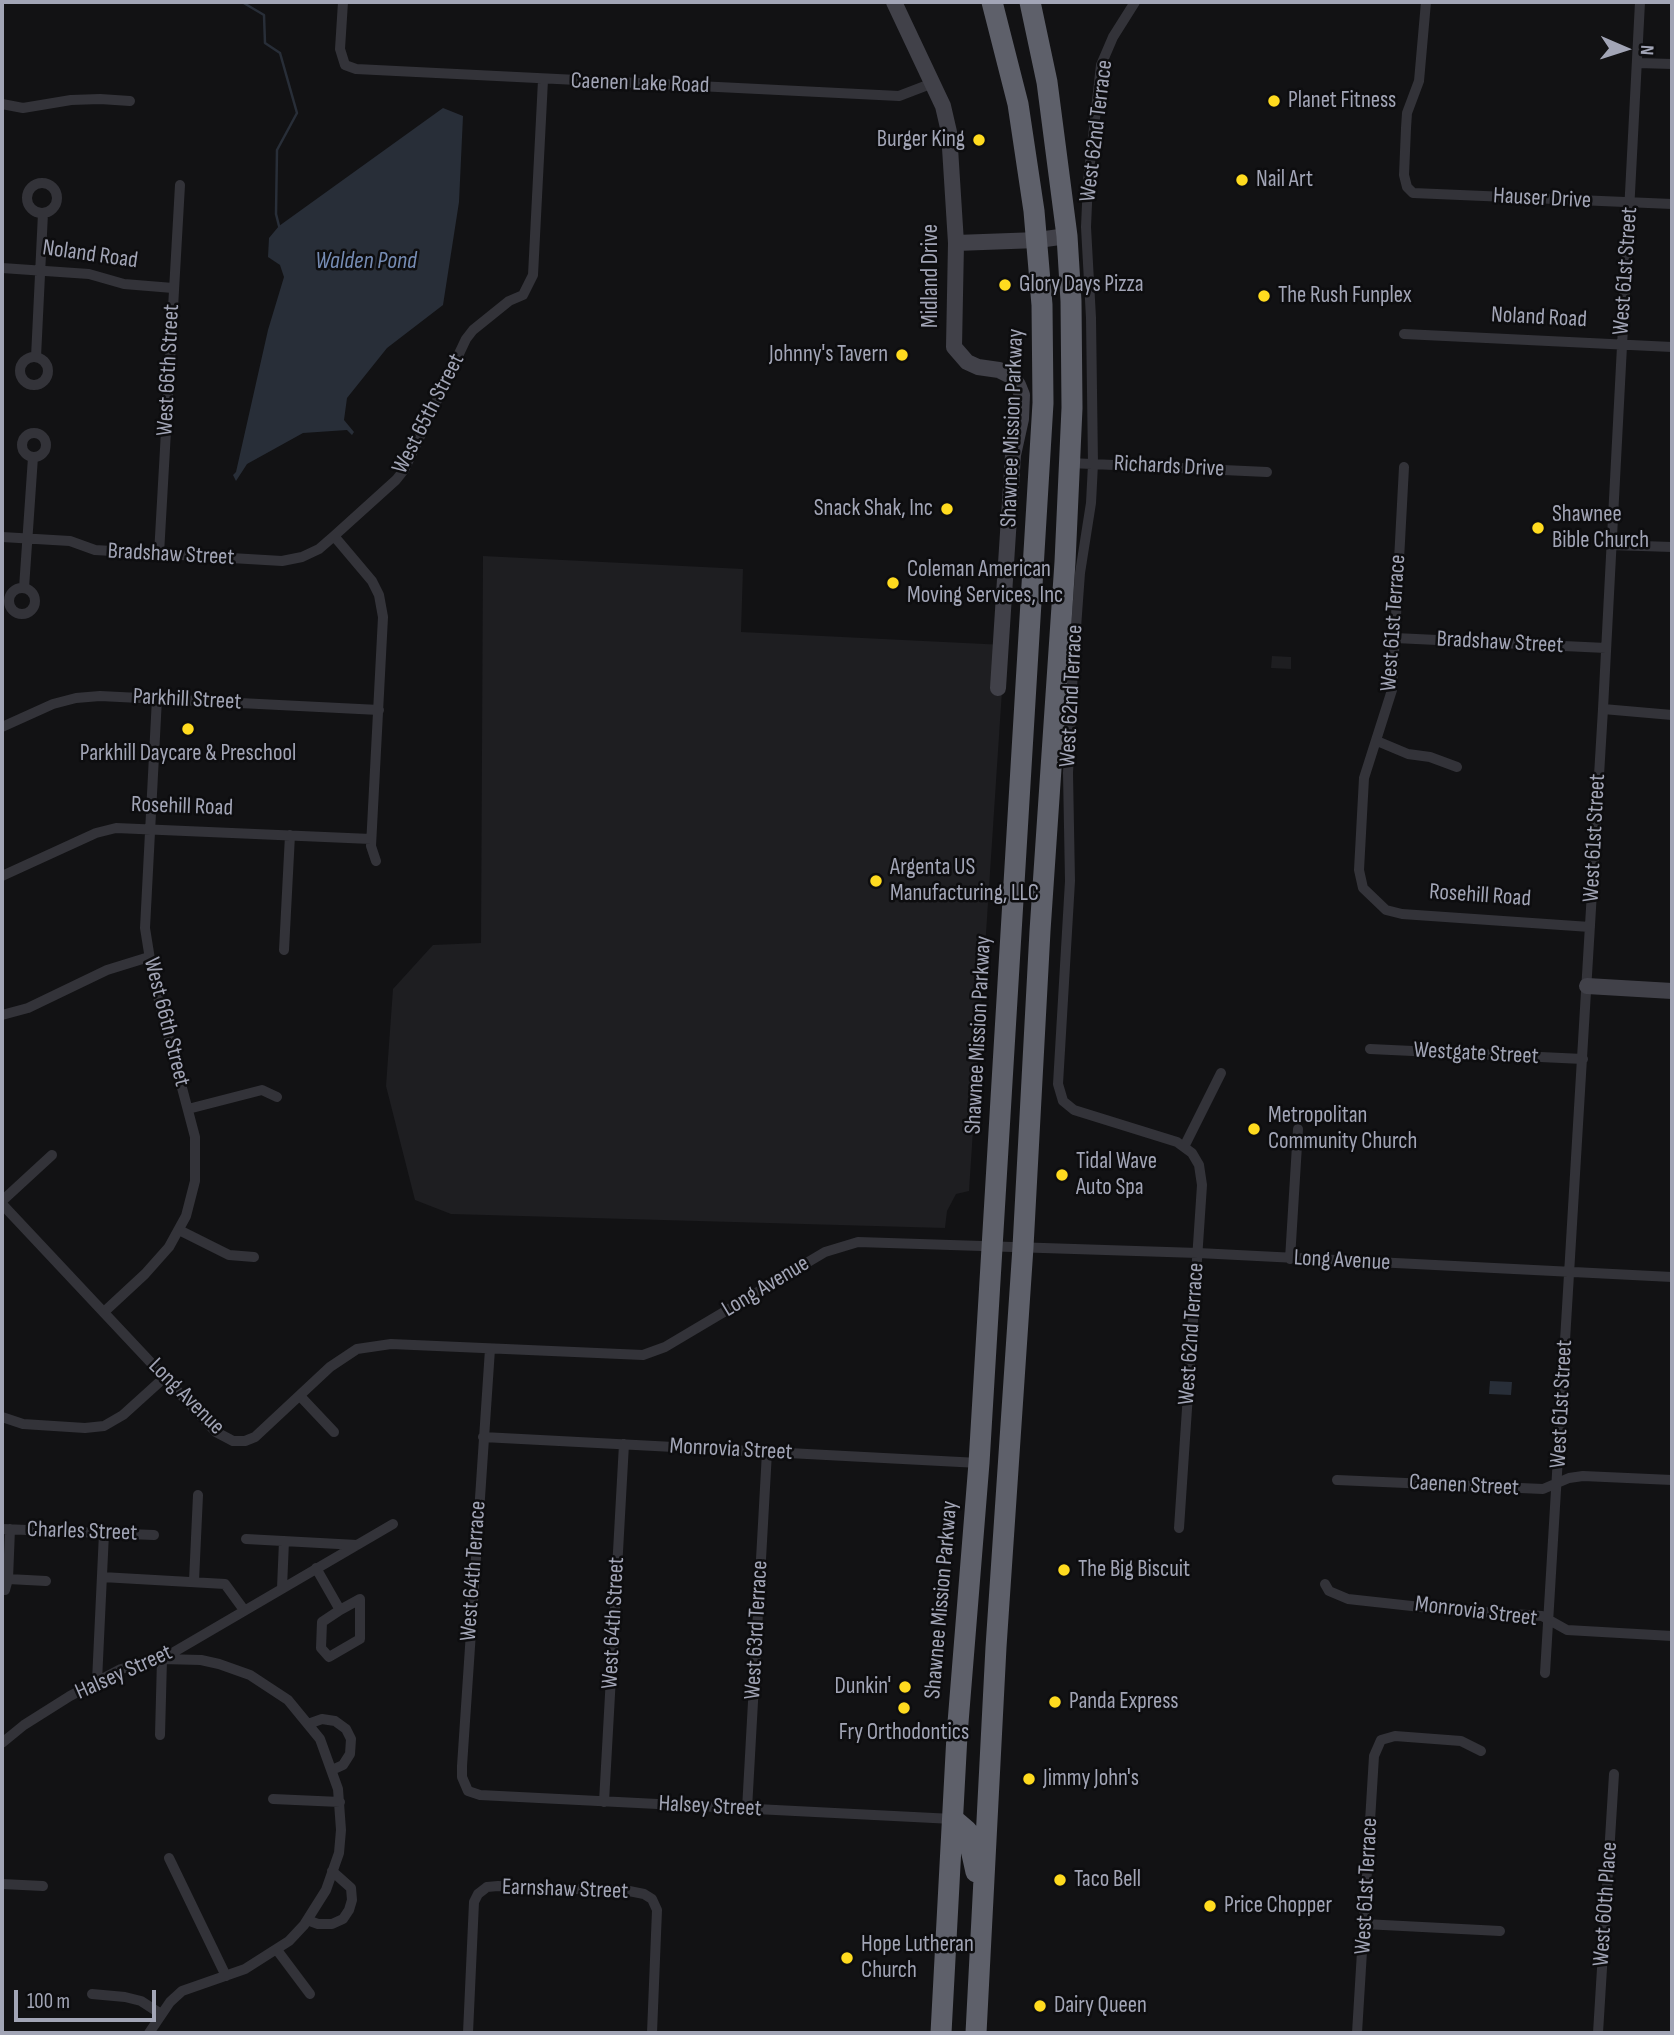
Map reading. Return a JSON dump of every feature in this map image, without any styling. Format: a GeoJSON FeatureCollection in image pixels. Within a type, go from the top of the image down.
{"type":"FeatureCollection","features":[{"type":"Feature","properties":{"kind":"highway","name":"Shawnee Mission Parkway"},"geometry":{"type":"LineString","coordinates":[[941,2033],[1012,932],[1040,475],[1044,353],[1038,240],[1018,104],[992,2]]}},
{"type":"Feature","properties":{"kind":"highway"},"geometry":{"type":"LineString","coordinates":[[976,2033],[996,1647],[1068,514],[1073,363],[1067,236],[1047,82],[1030,2]]}},
{"type":"Feature","properties":{"kind":"highway"},"geometry":{"type":"LineString","coordinates":[[1042,424],[1070,463]]}},
{"type":"Feature","properties":{"kind":"highway"},"geometry":{"type":"LineString","coordinates":[[1040,475],[1068,514]]}},
{"type":"Feature","properties":{"kind":"highway"},"geometry":{"type":"LineString","coordinates":[[1014,896],[1026,920],[1035,930],[1040,931]]}},
{"type":"Feature","properties":{"kind":"highway"},"geometry":{"type":"LineString","coordinates":[[1012,932],[1023,946],[1037,978]]}},
{"type":"Feature","properties":{"kind":"highway"},"geometry":{"type":"LineString","coordinates":[[953,1819],[967,1831],[982,1899]]}},
{"type":"Feature","properties":{"kind":"street","name":"Caenen Lake Road"},"geometry":{"type":"LineString","coordinates":[[343,2],[340,49],[345,65],[356,69],[899,96],[933,83]]}},
{"type":"Feature","properties":{"kind":"street","name":"Midland Drive"},"geometry":{"type":"LineString","coordinates":[[894,2],[943,106],[949,132],[956,243],[954,346],[967,362],[1011,376],[1022,396],[1021,419],[1013,454],[998,688]]}},
{"type":"Feature","properties":{"kind":"street","name":"West 62nd Terrace"},"geometry":{"type":"LineString","coordinates":[[1135,2],[1113,37],[1101,65],[1087,181],[1093,464],[1091,503],[1080,573],[1073,672],[1068,773],[1070,881],[1058,1084],[1063,1101],[1074,1110],[1184,1147],[1192,1153],[1202,1175],[1179,1528]]}},
{"type":"Feature","properties":{"kind":"street","name":"Hauser Drive"},"geometry":{"type":"LineString","coordinates":[[1426,2],[1419,81],[1407,113],[1404,175],[1407,187],[1413,193],[1672,204]]}},
{"type":"Feature","properties":{"kind":"street","name":"West 61st Street"},"geometry":{"type":"LineString","coordinates":[[1545,1673],[1603,709],[1640,2]]}},
{"type":"Feature","properties":{"kind":"street"},"geometry":{"type":"LineString","coordinates":[[1638,63],[1672,64]]}},
{"type":"Feature","properties":{"kind":"street","name":"West 65th Street"},"geometry":{"type":"LineString","coordinates":[[334,536],[404,470],[473,330],[509,302],[533,288],[543,80]]}},
{"type":"Feature","properties":{"kind":"street"},"geometry":{"type":"LineString","coordinates":[[2,104],[23,108],[71,100],[130,101]]}},
{"type":"Feature","properties":{"kind":"street","name":"West 66th Street"},"geometry":{"type":"LineString","coordinates":[[159,554],[180,185]]}},
{"type":"Feature","properties":{"kind":"street"},"geometry":{"type":"LineString","coordinates":[[36,357],[43,213]]}},
{"type":"Feature","properties":{"kind":"street"},"geometry":{"type":"LineString","coordinates":[[956,243],[1038,240],[1067,236]]}},
{"type":"Feature","properties":{"kind":"street","name":"Noland Road"},"geometry":{"type":"LineString","coordinates":[[2,268],[89,274],[124,285],[173,288]]}},
{"type":"Feature","properties":{"kind":"street","name":"Noland Road"},"geometry":{"type":"LineString","coordinates":[[1404,334],[1672,347]]}},
{"type":"Feature","properties":{"kind":"street"},"geometry":{"type":"LineString","coordinates":[[24,588],[33,457]]}},
{"type":"Feature","properties":{"kind":"street","name":"Richards Drive"},"geometry":{"type":"LineString","coordinates":[[1070,463],[1267,472]]}},
{"type":"Feature","properties":{"kind":"street","name":"West 61st Terrace"},"geometry":{"type":"LineString","coordinates":[[1371,898],[1363,888],[1359,870],[1364,778],[1392,690],[1404,467]]}},
{"type":"Feature","properties":{"kind":"street"},"geometry":{"type":"LineString","coordinates":[[334,536],[372,581],[379,595],[383,617],[371,839],[376,862]]}},
{"type":"Feature","properties":{"kind":"street","name":"Bradshaw Street"},"geometry":{"type":"LineString","coordinates":[[2,537],[70,541],[95,550],[282,561],[302,557],[319,549],[334,536]]}},
{"type":"Feature","properties":{"kind":"street"},"geometry":{"type":"LineString","coordinates":[[1611,545],[1672,547]]}},
{"type":"Feature","properties":{"kind":"street","name":"Bradshaw Street"},"geometry":{"type":"LineString","coordinates":[[1395,638],[1606,648]]}},
{"type":"Feature","properties":{"kind":"street","name":"Parkhill Street"},"geometry":{"type":"LineString","coordinates":[[2,727],[46,706],[76,698],[100,696],[379,710]]}},
{"type":"Feature","properties":{"kind":"street","name":"West 66th Street"},"geometry":{"type":"LineString","coordinates":[[104,1312],[163,1255],[179,1230],[192,1199],[195,1179],[195,1137],[149,957],[145,928],[157,698]]}},
{"type":"Feature","properties":{"kind":"street"},"geometry":{"type":"LineString","coordinates":[[1603,709],[1672,715]]}},
{"type":"Feature","properties":{"kind":"street"},"geometry":{"type":"LineString","coordinates":[[1377,741],[1408,754],[1430,757],[1457,767]]}},
{"type":"Feature","properties":{"kind":"street","name":"Rosehill Road"},"geometry":{"type":"LineString","coordinates":[[2,876],[96,833],[116,828],[371,839]]}},
{"type":"Feature","properties":{"kind":"street"},"geometry":{"type":"LineString","coordinates":[[284,950],[290,835]]}},
{"type":"Feature","properties":{"kind":"street","name":"Rosehill Road"},"geometry":{"type":"LineString","coordinates":[[1371,898],[1386,910],[1402,914],[1590,927]]}},
{"type":"Feature","properties":{"kind":"street"},"geometry":{"type":"LineString","coordinates":[[2,1015],[28,1008],[107,970],[149,957]]}},
{"type":"Feature","properties":{"kind":"street"},"geometry":{"type":"LineString","coordinates":[[1587,986],[1672,991]]}},
{"type":"Feature","properties":{"kind":"street","name":"Westgate Street"},"geometry":{"type":"LineString","coordinates":[[1370,1049],[1583,1059]]}},
{"type":"Feature","properties":{"kind":"street"},"geometry":{"type":"LineString","coordinates":[[1184,1147],[1221,1073]]}},
{"type":"Feature","properties":{"kind":"street"},"geometry":{"type":"LineString","coordinates":[[188,1109],[262,1090],[277,1097]]}},
{"type":"Feature","properties":{"kind":"street"},"geometry":{"type":"LineString","coordinates":[[1290,1259],[1297,1129]]}},
{"type":"Feature","properties":{"kind":"street"},"geometry":{"type":"LineString","coordinates":[[2,1202],[52,1155]]}},
{"type":"Feature","properties":{"kind":"street","name":"Long Avenue"},"geometry":{"type":"LineString","coordinates":[[2,1202],[216,1432],[233,1441],[245,1441],[255,1437],[343,1357],[357,1349],[382,1344],[643,1355],[665,1347],[813,1258],[842,1245],[873,1241],[1198,1253],[1672,1278]]}},
{"type":"Feature","properties":{"kind":"street"},"geometry":{"type":"LineString","coordinates":[[179,1230],[229,1255],[254,1257]]}},
{"type":"Feature","properties":{"kind":"street","name":"West 64th Terrace"},"geometry":{"type":"LineString","coordinates":[[468,1791],[462,1777],[462,1766],[490,1349]]}},
{"type":"Feature","properties":{"kind":"street"},"geometry":{"type":"LineString","coordinates":[[2,1416],[23,1424],[85,1428],[104,1426],[123,1415],[165,1377]]}},
{"type":"Feature","properties":{"kind":"street"},"geometry":{"type":"LineString","coordinates":[[300,1396],[334,1432]]}},
{"type":"Feature","properties":{"kind":"street","name":"Monrovia Street"},"geometry":{"type":"LineString","coordinates":[[483,1437],[979,1462]]}},
{"type":"Feature","properties":{"kind":"street","name":"West 64th Street"},"geometry":{"type":"LineString","coordinates":[[604,1802],[624,1444]]}},
{"type":"Feature","properties":{"kind":"street","name":"West 63rd Terrace"},"geometry":{"type":"LineString","coordinates":[[747,1808],[767,1452]]}},
{"type":"Feature","properties":{"kind":"street","name":"Caenen Street"},"geometry":{"type":"LineString","coordinates":[[1337,1480],[1543,1489],[1569,1478],[1583,1476],[1672,1480]]}},
{"type":"Feature","properties":{"kind":"street"},"geometry":{"type":"LineString","coordinates":[[194,1581],[198,1496]]}},
{"type":"Feature","properties":{"kind":"street","name":"Halsey Street"},"geometry":{"type":"LineString","coordinates":[[4,1738],[121,1669],[162,1659],[393,1524]]}},
{"type":"Feature","properties":{"kind":"street","name":"Charles Street"},"geometry":{"type":"LineString","coordinates":[[2,1590],[5,1590],[8,1579],[6,1529],[154,1535]]}},
{"type":"Feature","properties":{"kind":"street"},"geometry":{"type":"LineString","coordinates":[[97,1681],[104,1533]]}},
{"type":"Feature","properties":{"kind":"street"},"geometry":{"type":"LineString","coordinates":[[246,1539],[357,1545]]}},
{"type":"Feature","properties":{"kind":"street"},"geometry":{"type":"LineString","coordinates":[[282,1588],[284,1541]]}},
{"type":"Feature","properties":{"kind":"street"},"geometry":{"type":"LineString","coordinates":[[316,1568],[341,1611]]}},
{"type":"Feature","properties":{"kind":"street","name":"Charles Street"},"geometry":{"type":"LineString","coordinates":[[102,1577],[225,1584],[244,1610]]}},
{"type":"Feature","properties":{"kind":"street"},"geometry":{"type":"LineString","coordinates":[[8,1579],[46,1581]]}},
{"type":"Feature","properties":{"kind":"street","name":"Monrovia Street"},"geometry":{"type":"LineString","coordinates":[[1325,1584],[1329,1591],[1348,1600],[1542,1616],[1549,1622],[1575,1631],[1672,1636]]}},
{"type":"Feature","properties":{"kind":"street"},"geometry":{"type":"LineString","coordinates":[[360,1599],[359,1639],[329,1657],[321,1648],[322,1622],[341,1611],[360,1599]]}},
{"type":"Feature","properties":{"kind":"street"},"geometry":{"type":"LineString","coordinates":[[149,2033],[170,2002],[182,1991],[255,1965],[289,1941],[307,1920],[326,1890],[339,1853],[341,1830],[340,1802],[326,1751],[288,1700],[250,1675],[201,1660],[162,1659],[160,1735]]}},
{"type":"Feature","properties":{"kind":"street"},"geometry":{"type":"LineString","coordinates":[[308,1724],[322,1719],[335,1721],[346,1729],[351,1739],[350,1754],[343,1765],[332,1770]]}},
{"type":"Feature","properties":{"kind":"street","name":"West 61st Terrace"},"geometry":{"type":"LineString","coordinates":[[1357,2033],[1374,1756],[1381,1741],[1395,1736],[1461,1741],[1480,1751]]}},
{"type":"Feature","properties":{"kind":"street","name":"West 60th Place"},"geometry":{"type":"LineString","coordinates":[[1598,2033],[1614,1774]]}},
{"type":"Feature","properties":{"kind":"street","name":"Halsey Street"},"geometry":{"type":"LineString","coordinates":[[468,1791],[480,1795],[953,1819]]}},
{"type":"Feature","properties":{"kind":"street"},"geometry":{"type":"LineString","coordinates":[[273,1799],[340,1802]]}},
{"type":"Feature","properties":{"kind":"street"},"geometry":{"type":"LineString","coordinates":[[169,1858],[226,1976]]}},
{"type":"Feature","properties":{"kind":"street"},"geometry":{"type":"LineString","coordinates":[[307,1920],[318,1924],[332,1924],[343,1919],[349,1910],[351,1888],[332,1871]]}},
{"type":"Feature","properties":{"kind":"street"},"geometry":{"type":"LineString","coordinates":[[2,1884],[43,1886]]}},
{"type":"Feature","properties":{"kind":"street","name":"Earnshaw Street"},"geometry":{"type":"LineString","coordinates":[[468,2033],[474,1902],[486,1887],[498,1886],[629,1891],[652,1899],[657,1910],[652,2033]]}},
{"type":"Feature","properties":{"kind":"street"},"geometry":{"type":"LineString","coordinates":[[1364,1924],[1500,1931]]}},
{"type":"Feature","properties":{"kind":"street"},"geometry":{"type":"LineString","coordinates":[[277,1950],[310,1994]]}},
{"type":"Feature","properties":{"kind":"street"},"geometry":{"type":"LineString","coordinates":[[92,1994],[141,2001],[161,2014]]}},
{"type":"Feature","properties":{"kind":"shaded area"},"geometry":{"type":"Polygon","coordinates":[[[483,556],[743,569],[741,632],[1005,645],[969,1191],[956,1194],[947,1211],[945,1228],[451,1214],[415,1200],[386,1086],[393,989],[433,945],[481,943],[483,556]]]}},
{"type":"Feature","properties":{"kind":"shaded area"},"geometry":{"type":"Polygon","coordinates":[[[1272,656],[1291,657],[1291,669],[1271,668],[1272,656]]]}},
{"type":"Feature","properties":{"kind":"water","name":"Walden Pond"},"geometry":{"type":"Polygon","coordinates":[[[443,108],[463,116],[459,202],[443,305],[387,348],[347,398],[344,420],[354,432],[352,435],[347,430],[303,433],[247,464],[236,481],[233,475],[236,472],[268,330],[284,277],[280,265],[268,257],[269,238],[279,226],[443,108]]]}},
{"type":"Feature","properties":{"kind":"water"},"geometry":{"type":"Polygon","coordinates":[[[1490,1381],[1512,1382],[1511,1395],[1489,1394],[1490,1381]]]}},
{"type":"Feature","properties":{"kind":"waterway"},"geometry":{"type":"LineString","coordinates":[[242,2],[264,15],[265,43],[280,53],[297,113],[277,150],[276,214],[279,226]]}},
{"type":"Feature","properties":{"kind":"place","name":"Planet Fitness"},"geometry":{"type":"Point","coordinates":[1274,101]}},
{"type":"Feature","properties":{"kind":"place","name":"Burger King"},"geometry":{"type":"Point","coordinates":[979,140]}},
{"type":"Feature","properties":{"kind":"place","name":"Nail Art"},"geometry":{"type":"Point","coordinates":[1242,180]}},
{"type":"Feature","properties":{"kind":"place","name":"Glory Days Pizza"},"geometry":{"type":"Point","coordinates":[1005,285]}},
{"type":"Feature","properties":{"kind":"place","name":"The Rush Funplex"},"geometry":{"type":"Point","coordinates":[1264,296]}},
{"type":"Feature","properties":{"kind":"place","name":"Johnny's Tavern"},"geometry":{"type":"Point","coordinates":[902,355]}},
{"type":"Feature","properties":{"kind":"place","name":"Snack Shak, Inc"},"geometry":{"type":"Point","coordinates":[947,509]}},
{"type":"Feature","properties":{"kind":"place","name":"Shawnee Bible Church"},"geometry":{"type":"Point","coordinates":[1538,528]}},
{"type":"Feature","properties":{"kind":"place","name":"Coleman American Moving Services, Inc"},"geometry":{"type":"Point","coordinates":[893,583]}},
{"type":"Feature","properties":{"kind":"place","name":"Parkhill Daycare & Preschool"},"geometry":{"type":"Point","coordinates":[188,729]}},
{"type":"Feature","properties":{"kind":"place","name":"Argenta US Manufacturing, LLC"},"geometry":{"type":"Point","coordinates":[876,881]}},
{"type":"Feature","properties":{"kind":"place","name":"Metropolitan Community Church"},"geometry":{"type":"Point","coordinates":[1254,1129]}},
{"type":"Feature","properties":{"kind":"place","name":"Tidal Wave Auto Spa"},"geometry":{"type":"Point","coordinates":[1062,1175]}},
{"type":"Feature","properties":{"kind":"place","name":"The Big Biscuit"},"geometry":{"type":"Point","coordinates":[1064,1570]}},
{"type":"Feature","properties":{"kind":"place","name":"Dunkin'"},"geometry":{"type":"Point","coordinates":[905,1687]}},
{"type":"Feature","properties":{"kind":"place","name":"Panda Express"},"geometry":{"type":"Point","coordinates":[1055,1702]}},
{"type":"Feature","properties":{"kind":"place","name":"Fry Orthodontics"},"geometry":{"type":"Point","coordinates":[904,1708]}},
{"type":"Feature","properties":{"kind":"place","name":"Jimmy John's"},"geometry":{"type":"Point","coordinates":[1029,1779]}},
{"type":"Feature","properties":{"kind":"place","name":"Taco Bell"},"geometry":{"type":"Point","coordinates":[1060,1880]}},
{"type":"Feature","properties":{"kind":"place","name":"Price Chopper"},"geometry":{"type":"Point","coordinates":[1210,1906]}},
{"type":"Feature","properties":{"kind":"place","name":"Hope Lutheran Church"},"geometry":{"type":"Point","coordinates":[847,1958]}},
{"type":"Feature","properties":{"kind":"place","name":"Dairy Queen"},"geometry":{"type":"Point","coordinates":[1040,2006]}}]}
